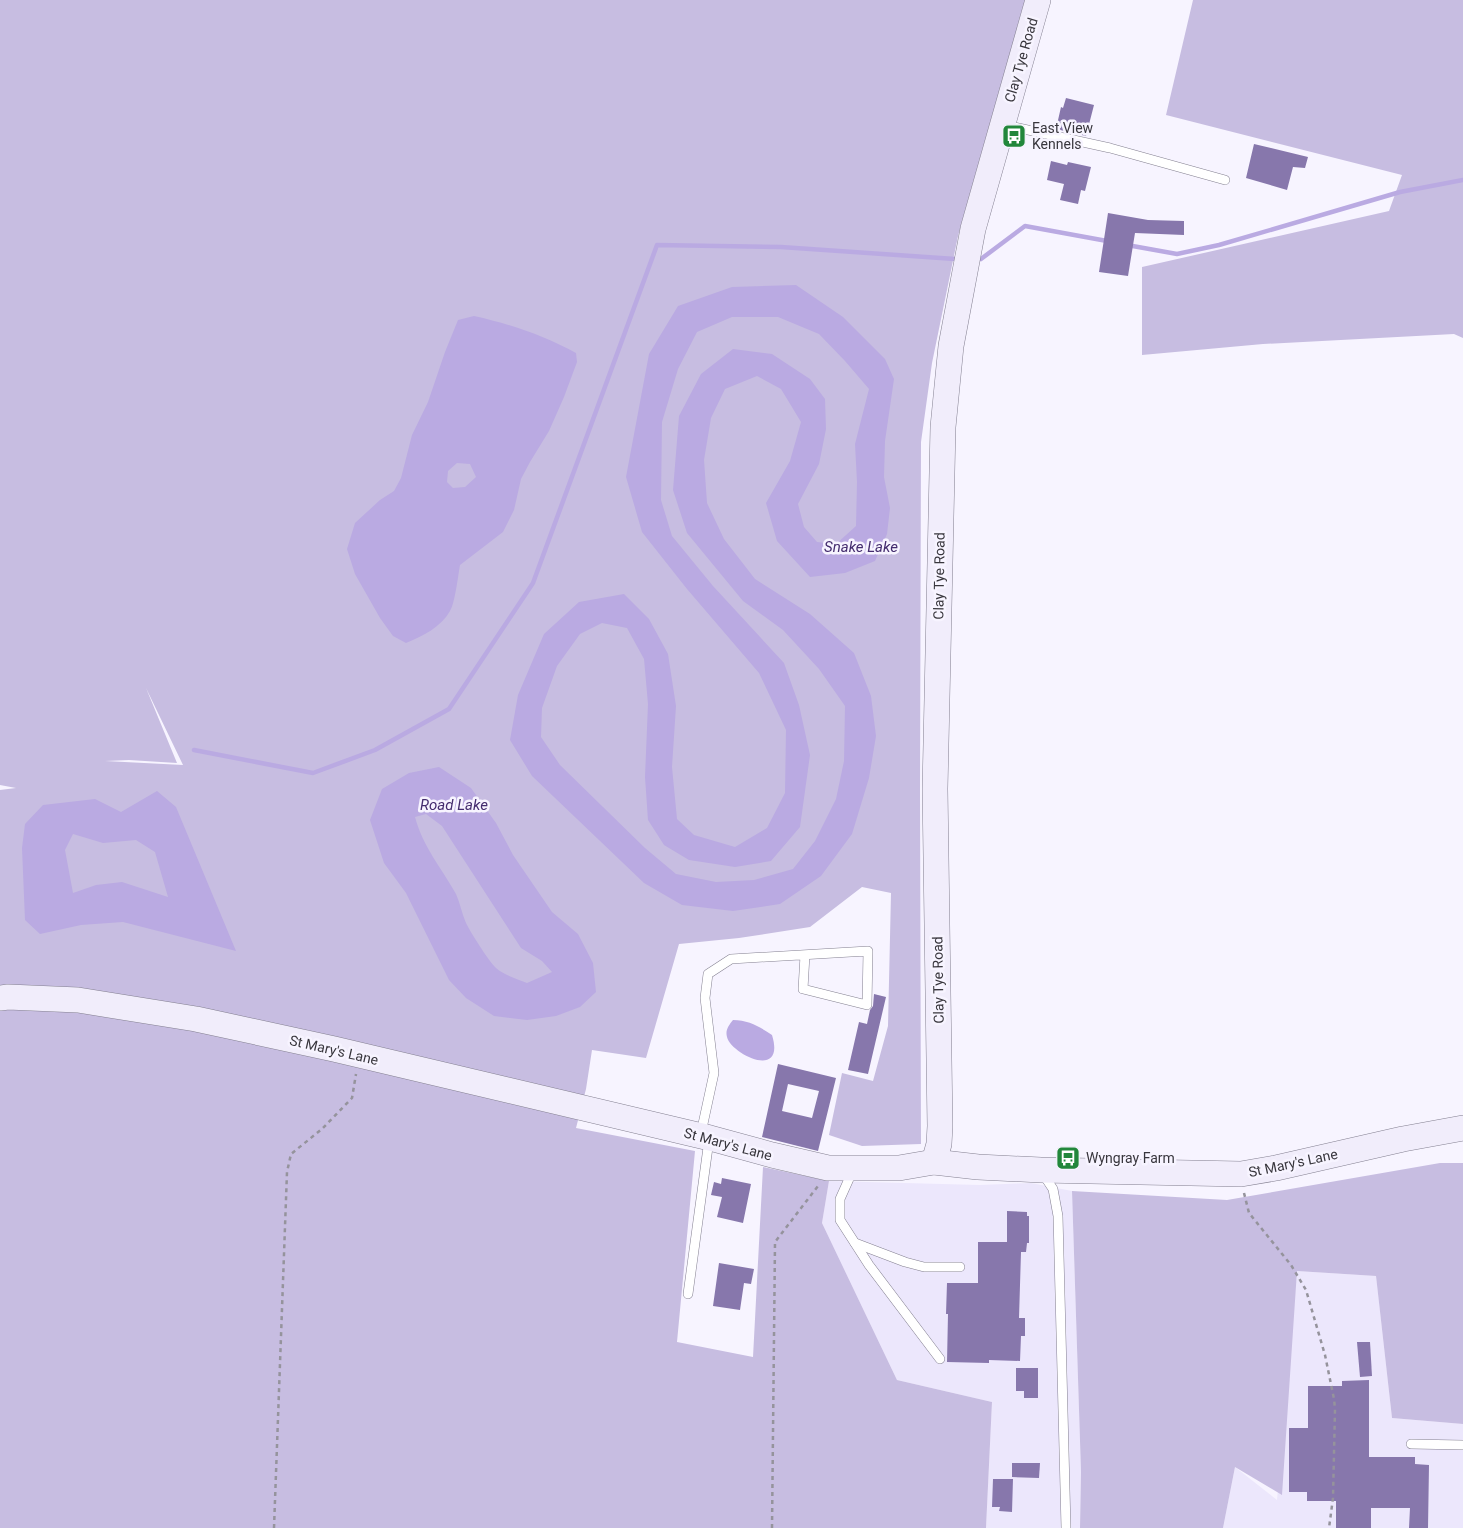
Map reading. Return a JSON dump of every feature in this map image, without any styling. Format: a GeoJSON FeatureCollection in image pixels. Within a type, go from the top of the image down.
{"type":"FeatureCollection","features":[{"type":"Feature","properties":{"kind":"main road","name":"Clay Tye Road"},"geometry":{"type":"LineString","coordinates":[[934,1162],[939,1144],[940,1126],[935,789],[943,426],[955,318],[973,229],[1038,0]]}},
{"type":"Feature","properties":{"kind":"main road","name":"St Mary's Lane"},"geometry":{"type":"LineString","coordinates":[[0,998],[78,1000],[176,1015],[359,1055],[828,1168],[899,1168],[934,1162],[978,1167],[1041,1170],[1241,1174],[1463,1128]]}},
{"type":"Feature","properties":{"kind":"lane"},"geometry":{"type":"LineString","coordinates":[[1002,125],[1110,148],[1224,180]]}},
{"type":"Feature","properties":{"kind":"lane"},"geometry":{"type":"LineString","coordinates":[[688,1294],[714,1073],[705,998],[708,974],[730,959],[868,951],[867,1005],[803,989],[805,955]]}},
{"type":"Feature","properties":{"kind":"lane"},"geometry":{"type":"LineString","coordinates":[[853,1169],[840,1199],[840,1220],[869,1265],[940,1359]]}},
{"type":"Feature","properties":{"kind":"lane"},"geometry":{"type":"LineString","coordinates":[[1041,1170],[1053,1189],[1058,1216],[1066,1528]]}},
{"type":"Feature","properties":{"kind":"lane"},"geometry":{"type":"LineString","coordinates":[[855,1243],[924,1267],[960,1267]]}},
{"type":"Feature","properties":{"kind":"lane"},"geometry":{"type":"LineString","coordinates":[[1410,1444],[1463,1445]]}},
{"type":"Feature","properties":{"kind":"path"},"geometry":{"type":"LineString","coordinates":[[274,1528],[287,1172],[291,1154],[322,1129],[352,1098],[359,1055]]}},
{"type":"Feature","properties":{"kind":"path"},"geometry":{"type":"LineString","coordinates":[[772,1528],[775,1242],[820,1183],[828,1168]]}},
{"type":"Feature","properties":{"kind":"path"},"geometry":{"type":"LineString","coordinates":[[1241,1174],[1249,1213],[1291,1265],[1306,1290],[1324,1355],[1335,1409],[1333,1498],[1329,1528]]}},
{"type":"Feature","properties":{"kind":"shaded area"},"geometry":{"type":"Polygon","coordinates":[[[0,0],[1025,0],[958,236],[932,363],[921,442],[921,1144],[862,1146],[829,1135],[842,1073],[873,1081],[888,1026],[891,893],[862,887],[810,927],[739,938],[679,944],[646,1058],[592,1050],[586,1089],[576,1128],[695,1151],[677,1342],[753,1357],[763,1167],[829,1181],[822,1223],[897,1380],[992,1402],[986,1528],[0,1528],[0,790],[16,788],[0,785],[0,0]],[[146,688],[177,763],[129,760],[105,761],[183,765],[146,688]]]}},
{"type":"Feature","properties":{"kind":"shaded area"},"geometry":{"type":"Polygon","coordinates":[[[1193,0],[1463,0],[1463,338],[1454,334],[1263,344],[1142,355],[1142,267],[1389,211],[1402,175],[1166,115],[1193,0]]]}},
{"type":"Feature","properties":{"kind":"shaded area"},"geometry":{"type":"Polygon","coordinates":[[[1440,1163],[1463,1163],[1463,1424],[1392,1418],[1376,1276],[1297,1271],[1282,1495],[1235,1467],[1223,1528],[1080,1528],[1081,1472],[1072,1191],[1227,1200],[1440,1163]]]}},
{"type":"Feature","properties":{"kind":"shaded area"},"geometry":{"type":"Polygon","coordinates":[[[829,1181],[980,1185],[1031,1183],[1072,1191],[1081,1472],[1080,1528],[986,1528],[992,1402],[897,1380],[822,1223],[829,1181]]]}},
{"type":"Feature","properties":{"kind":"shaded area"},"geometry":{"type":"Polygon","coordinates":[[[1297,1271],[1376,1276],[1392,1418],[1463,1424],[1463,1528],[1223,1528],[1235,1467],[1277,1500],[1297,1271]]]}},
{"type":"Feature","properties":{"kind":"water","name":"Snake Lake"},"geometry":{"type":"Polygon","coordinates":[[[796,285],[843,317],[885,359],[894,379],[885,441],[884,477],[890,508],[887,534],[875,561],[845,573],[810,577],[777,541],[766,503],[790,461],[801,422],[781,389],[757,376],[725,389],[711,418],[704,460],[707,503],[724,539],[755,579],[810,614],[854,653],[871,696],[876,736],[869,778],[852,834],[821,876],[780,904],[733,911],[682,905],[644,883],[532,776],[510,740],[518,695],[544,634],[579,602],[624,594],[649,619],[668,654],[676,706],[672,767],[677,819],[694,835],[735,847],[767,828],[785,793],[786,730],[759,673],[687,589],[642,532],[626,477],[649,354],[678,306],[732,287],[796,285]],[[732,317],[697,332],[678,369],[662,422],[661,500],[672,536],[713,586],[784,663],[799,705],[810,755],[800,827],[771,861],[735,867],[689,860],[664,845],[648,820],[645,777],[648,704],[644,659],[627,628],[602,623],[580,634],[557,666],[542,708],[541,737],[560,765],[645,848],[676,874],[716,882],[754,880],[793,869],[815,841],[836,799],[844,761],[845,706],[819,669],[783,630],[743,601],[687,533],[673,490],[679,416],[701,374],[733,349],[772,354],[810,379],[825,399],[826,429],[819,464],[798,504],[804,527],[817,542],[836,544],[856,526],[857,482],[855,444],[869,389],[819,334],[778,317],[732,317]]]}},
{"type":"Feature","properties":{"kind":"water"},"geometry":{"type":"Polygon","coordinates":[[[474,316],[526,331],[576,353],[577,362],[549,431],[521,479],[514,510],[503,532],[460,565],[453,602],[450,611],[442,622],[406,643],[393,636],[380,618],[355,574],[347,549],[355,523],[380,500],[394,491],[401,478],[412,435],[428,402],[458,320],[474,316]],[[457,463],[448,471],[447,482],[453,488],[465,487],[476,477],[470,464],[457,463]]]}},
{"type":"Feature","properties":{"kind":"water","name":"Road Lake"},"geometry":{"type":"Polygon","coordinates":[[[439,767],[471,788],[496,823],[513,855],[552,912],[578,934],[593,963],[596,992],[580,1007],[556,1016],[527,1020],[494,1016],[466,998],[449,980],[406,893],[384,863],[370,820],[382,789],[409,773],[439,767]],[[426,814],[415,817],[423,838],[456,894],[466,923],[489,959],[499,970],[527,983],[552,972],[542,961],[521,948],[442,826],[426,814]]]}},
{"type":"Feature","properties":{"kind":"water"},"geometry":{"type":"Polygon","coordinates":[[[157,791],[176,807],[236,951],[123,922],[81,925],[40,934],[25,920],[22,848],[25,824],[43,805],[95,799],[121,812],[157,791]],[[73,834],[65,850],[73,893],[96,885],[122,882],[168,897],[155,852],[136,840],[103,843],[73,834]]]}},
{"type":"Feature","properties":{"kind":"water"},"geometry":{"type":"Polygon","coordinates":[[[733,1020],[749,1023],[772,1035],[774,1049],[771,1057],[765,1060],[756,1060],[731,1044],[727,1037],[727,1032],[733,1020]]]}},
{"type":"Feature","properties":{"kind":"building"},"geometry":{"type":"Polygon","coordinates":[[[1066,98],[1094,105],[1086,136],[1056,129],[1061,107],[1063,108],[1066,98]]]}},
{"type":"Feature","properties":{"kind":"building"},"geometry":{"type":"Polygon","coordinates":[[[1254,144],[1308,157],[1305,168],[1293,167],[1287,190],[1246,178],[1254,144]]]}},
{"type":"Feature","properties":{"kind":"building"},"geometry":{"type":"Polygon","coordinates":[[[1051,161],[1067,165],[1068,162],[1091,167],[1085,191],[1081,190],[1078,204],[1060,200],[1064,184],[1047,180],[1051,161]]]}},
{"type":"Feature","properties":{"kind":"building"},"geometry":{"type":"Polygon","coordinates":[[[1108,213],[1148,220],[1184,221],[1184,235],[1135,233],[1128,276],[1099,272],[1108,213]]]}},
{"type":"Feature","properties":{"kind":"building"},"geometry":{"type":"Polygon","coordinates":[[[874,994],[886,997],[868,1074],[848,1070],[859,1022],[867,1024],[870,1010],[873,1006],[874,994]]]}},
{"type":"Feature","properties":{"kind":"building"},"geometry":{"type":"Polygon","coordinates":[[[778,1064],[836,1078],[818,1151],[762,1137],[778,1064]],[[788,1084],[782,1111],[812,1118],[819,1091],[788,1084]]]}},
{"type":"Feature","properties":{"kind":"building"},"geometry":{"type":"Polygon","coordinates":[[[722,1178],[751,1184],[743,1223],[717,1217],[722,1197],[711,1195],[714,1182],[721,1184],[722,1178]]]}},
{"type":"Feature","properties":{"kind":"building"},"geometry":{"type":"Polygon","coordinates":[[[1007,1211],[1027,1212],[1027,1216],[1029,1216],[1029,1243],[1027,1243],[1026,1252],[1021,1252],[1019,1318],[1025,1318],[1025,1336],[1021,1336],[1020,1361],[989,1360],[989,1363],[947,1362],[947,1283],[978,1283],[978,1242],[1007,1242],[1007,1211]]]}},
{"type":"Feature","properties":{"kind":"building"},"geometry":{"type":"Polygon","coordinates":[[[719,1263],[754,1269],[751,1284],[744,1283],[740,1310],[713,1306],[719,1263]]]}},
{"type":"Feature","properties":{"kind":"building"},"geometry":{"type":"Polygon","coordinates":[[[1357,1342],[1370,1342],[1372,1376],[1360,1377],[1357,1342]]]}},
{"type":"Feature","properties":{"kind":"building"},"geometry":{"type":"Polygon","coordinates":[[[1016,1368],[1038,1368],[1038,1398],[1024,1398],[1024,1391],[1016,1391],[1016,1368]]]}},
{"type":"Feature","properties":{"kind":"building"},"geometry":{"type":"Polygon","coordinates":[[[1369,1380],[1369,1457],[1415,1457],[1415,1464],[1429,1465],[1428,1528],[1409,1528],[1410,1508],[1371,1508],[1371,1528],[1336,1528],[1336,1501],[1307,1501],[1307,1492],[1289,1492],[1289,1428],[1308,1428],[1308,1386],[1342,1386],[1342,1381],[1369,1380]]]}},
{"type":"Feature","properties":{"kind":"building"},"geometry":{"type":"Polygon","coordinates":[[[1012,1463],[1040,1463],[1039,1478],[1012,1477],[1012,1463]]]}},
{"type":"Feature","properties":{"kind":"building"},"geometry":{"type":"Polygon","coordinates":[[[993,1479],[1013,1479],[1012,1512],[999,1511],[1000,1507],[992,1507],[993,1479]]]}},
{"type":"Feature","properties":{"kind":"waterway"},"geometry":{"type":"LineString","coordinates":[[1127,245],[1177,254],[1219,245],[1400,192],[1463,180]]}},
{"type":"Feature","properties":{"kind":"waterway"},"geometry":{"type":"LineString","coordinates":[[981,259],[1025,226],[1107,241]]}},
{"type":"Feature","properties":{"kind":"waterway"},"geometry":{"type":"LineString","coordinates":[[194,750],[313,773],[375,750],[449,709],[533,583],[657,245],[781,247],[955,259]]}},
{"type":"Feature","properties":{"kind":"place","name":"East View Kennels"},"geometry":{"type":"Point","coordinates":[1014,136]}},
{"type":"Feature","properties":{"kind":"place","name":"Wyngray Farm"},"geometry":{"type":"Point","coordinates":[1068,1158]}}]}
